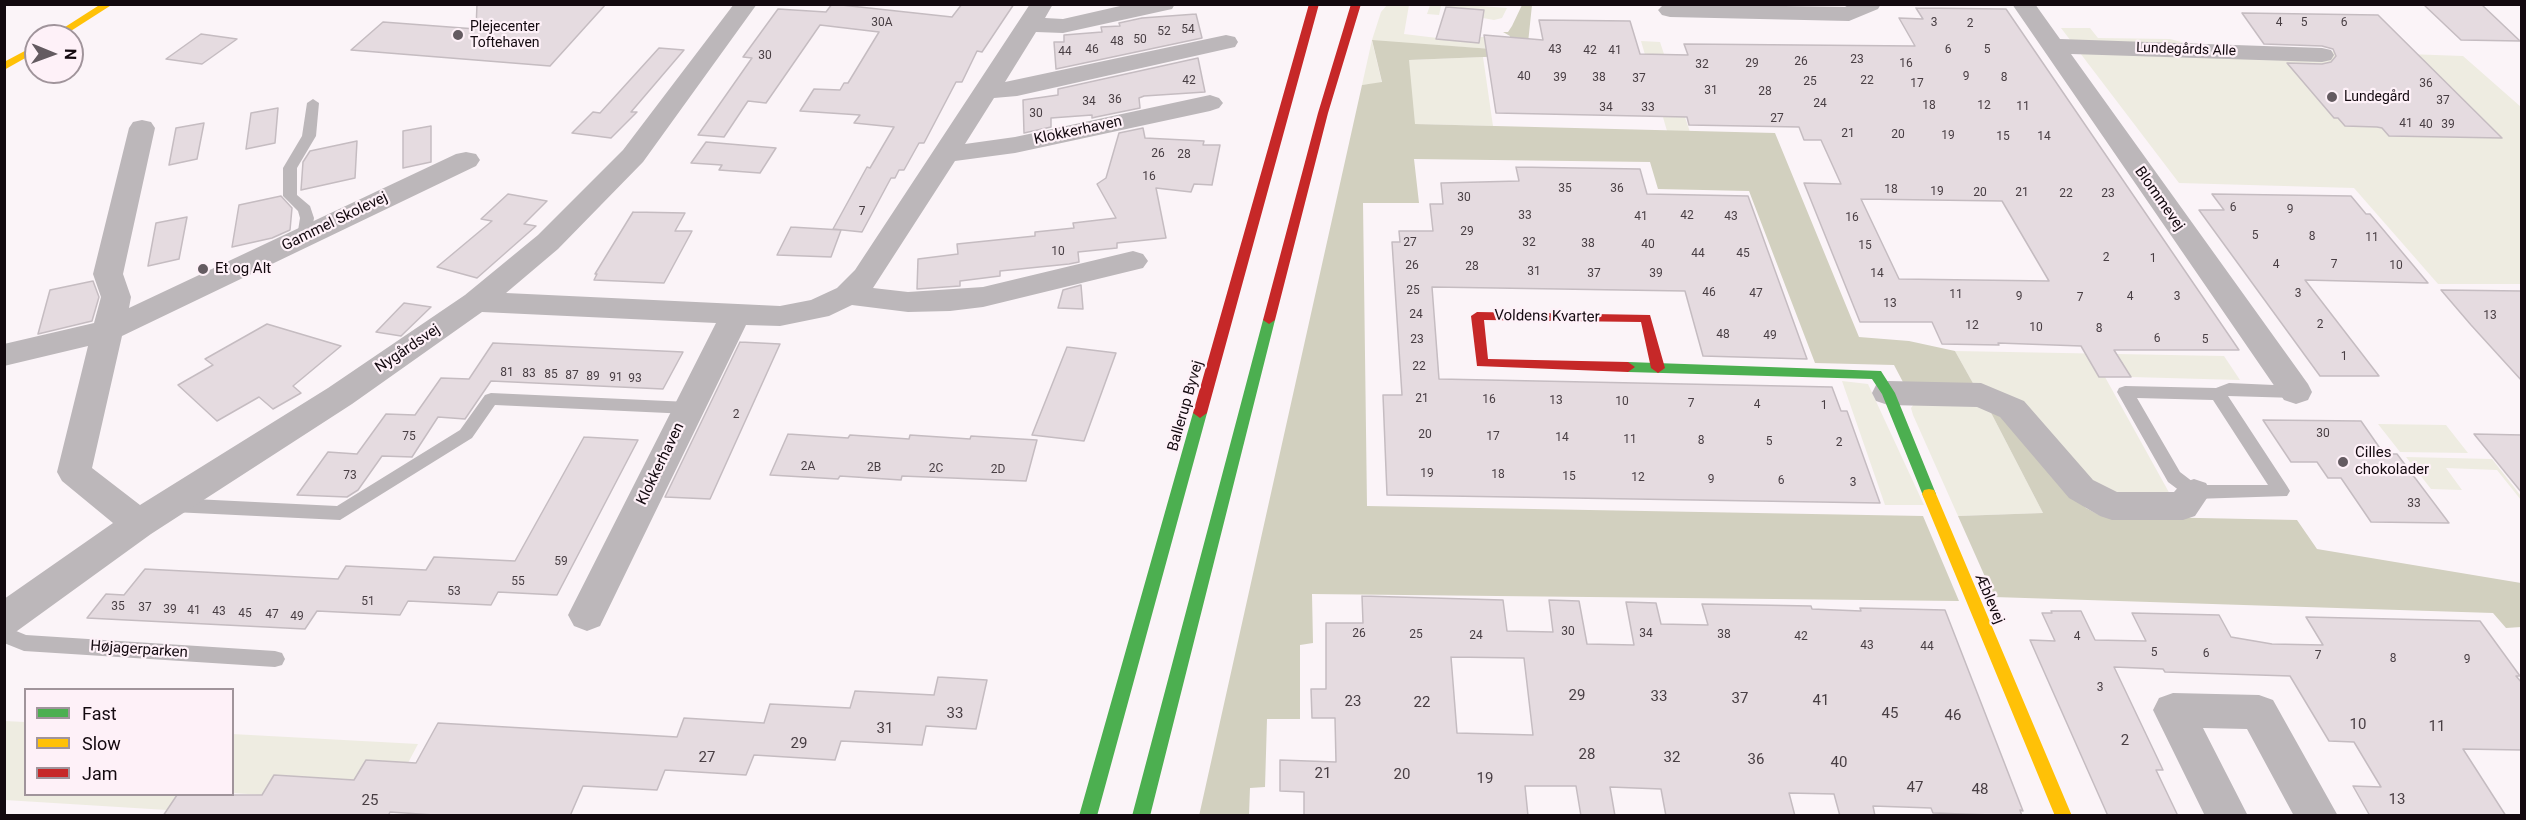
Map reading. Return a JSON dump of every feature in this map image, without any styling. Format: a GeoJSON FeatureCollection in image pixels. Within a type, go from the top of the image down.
{"type":"FeatureCollection","features":[{"type":"Feature","properties":{"kind":"main road"},"geometry":{"type":"LineString","coordinates":[[76,24],[109,4]]}},
{"type":"Feature","properties":{"kind":"main road","name":"Ballerup Byvej"},"geometry":{"type":"LineString","coordinates":[[1088,816],[1314,4]]}},
{"type":"Feature","properties":{"kind":"main road"},"geometry":{"type":"LineString","coordinates":[[1141,816],[1323,113],[1356,4]]}},
{"type":"Feature","properties":{"kind":"main road"},"geometry":{"type":"LineString","coordinates":[[4,67],[24,55]]}},
{"type":"Feature","properties":{"kind":"main road","name":"Voldens Kvarter"},"geometry":{"type":"LineString","coordinates":[[1658,368],[1646,318],[1477,316],[1482,363],[1658,368],[1876,374],[1888,393]]}},
{"type":"Feature","properties":{"kind":"main road","name":"Æblevej"},"geometry":{"type":"LineString","coordinates":[[1888,393],[1971,599],[2064,816]]}},
{"type":"Feature","properties":{"kind":"street","name":"Nygårdsvej"},"geometry":{"type":"LineString","coordinates":[[4,620],[138,524],[340,396],[476,302],[548,242],[590,203],[633,156],[746,4]]}},
{"type":"Feature","properties":{"kind":"street"},"geometry":{"type":"LineString","coordinates":[[476,302],[780,316],[818,309],[848,295],[866,277],[1036,14],[1063,26],[1164,4]]}},
{"type":"Feature","properties":{"kind":"street"},"geometry":{"type":"LineString","coordinates":[[1670,10],[1849,14],[1870,4]]}},
{"type":"Feature","properties":{"kind":"street","name":"Blommevej"},"geometry":{"type":"LineString","coordinates":[[2023,4],[2296,392]]}},
{"type":"Feature","properties":{"kind":"street"},"geometry":{"type":"LineString","coordinates":[[986,91],[1017,88],[1226,42]]}},
{"type":"Feature","properties":{"kind":"street","name":"Lundegårds Alle"},"geometry":{"type":"LineString","coordinates":[[2051,46],[2322,54]]}},
{"type":"Feature","properties":{"kind":"street","name":"Klokkerhaven"},"geometry":{"type":"LineString","coordinates":[[946,153],[969,153],[1015,145],[1210,103]]}},
{"type":"Feature","properties":{"kind":"street"},"geometry":{"type":"LineString","coordinates":[[138,524],[74,472],[116,297],[108,274],[142,128]]}},
{"type":"Feature","properties":{"kind":"street","name":"Gammel Skolevej"},"geometry":{"type":"LineString","coordinates":[[4,354],[107,331],[466,160]]}},
{"type":"Feature","properties":{"kind":"street"},"geometry":{"type":"LineString","coordinates":[[848,295],[908,302],[950,302],[983,297],[1133,261]]}},
{"type":"Feature","properties":{"kind":"street","name":"Klokkerhaven"},"geometry":{"type":"LineString","coordinates":[[587,615],[736,314]]}},
{"type":"Feature","properties":{"kind":"street"},"geometry":{"type":"LineString","coordinates":[[1888,393],[1981,395],[2012,409],[2081,489],[2112,506],[2182,506],[2194,492]]}},
{"type":"Feature","properties":{"kind":"street"},"geometry":{"type":"LineString","coordinates":[[2226,816],[2173,710],[2259,712],[2317,816]]}},
{"type":"Feature","properties":{"kind":"lane"},"geometry":{"type":"LineString","coordinates":[[304,237],[307,218],[305,209],[290,196],[290,168],[309,136],[313,103]]}},
{"type":"Feature","properties":{"kind":"lane"},"geometry":{"type":"LineString","coordinates":[[2218,394],[2281,491],[2194,492],[2174,477],[2125,392],[2218,394],[2229,389],[2296,392]]}},
{"type":"Feature","properties":{"kind":"lane"},"geometry":{"type":"LineString","coordinates":[[167,505],[340,513],[466,434],[491,399],[689,408]]}},
{"type":"Feature","properties":{"kind":"lane","name":"Højagerparken"},"geometry":{"type":"LineString","coordinates":[[4,634],[24,643],[274,659]]}},
{"type":"Feature","properties":{"kind":"shaded area"},"geometry":{"type":"Polygon","coordinates":[[[1387,5],[1409,5],[1404,34],[1479,43],[1480,37],[1486,37],[1492,49],[1372,41],[1382,83],[1362,85],[1372,40],[1381,12],[1387,5]]]}},
{"type":"Feature","properties":{"kind":"shaded area"},"geometry":{"type":"Polygon","coordinates":[[[1430,5],[1507,8],[1502,18],[1494,20],[1483,18],[1483,10],[1441,6],[1439,15],[1427,14],[1430,5]]]}},
{"type":"Feature","properties":{"kind":"shaded area"},"geometry":{"type":"Polygon","coordinates":[[[1522,5],[1532,5],[1528,43],[1509,56],[1409,60],[1415,124],[1775,133],[1859,337],[1909,341],[1955,351],[1974,385],[1904,384],[1894,365],[1815,363],[1749,191],[1658,189],[1650,162],[1414,159],[1419,203],[1363,203],[1367,506],[1923,516],[1959,601],[1312,594],[1313,643],[1300,645],[1300,719],[1267,719],[1265,787],[1250,788],[1249,815],[1199,816],[1362,85],[1382,82],[1372,40],[1492,49],[1509,43],[1510,36],[1503,32],[1508,32],[1522,5]]]}},
{"type":"Feature","properties":{"kind":"shaded area"},"geometry":{"type":"Polygon","coordinates":[[[2061,28],[2090,28],[2098,38],[2170,39],[2185,43],[2296,50],[2463,56],[2521,107],[2521,284],[2438,284],[2354,188],[2179,183],[2061,28]]]}},
{"type":"Feature","properties":{"kind":"shaded area"},"geometry":{"type":"Polygon","coordinates":[[[1641,41],[1660,42],[1690,132],[1667,131],[1641,41]]]}},
{"type":"Feature","properties":{"kind":"shaded area"},"geometry":{"type":"Polygon","coordinates":[[[1483,57],[1493,126],[1414,124],[1408,60],[1483,57]]]}},
{"type":"Feature","properties":{"kind":"shaded area"},"geometry":{"type":"Polygon","coordinates":[[[1955,351],[2224,356],[2240,380],[2131,377],[2120,360],[2089,360],[2099,377],[2105,377],[2171,496],[2106,495],[1974,385],[1955,351]]]}},
{"type":"Feature","properties":{"kind":"shaded area"},"geometry":{"type":"Polygon","coordinates":[[[1842,381],[1868,384],[1924,505],[1885,505],[1842,381]]]}},
{"type":"Feature","properties":{"kind":"shaded area"},"geometry":{"type":"Polygon","coordinates":[[[1914,404],[1987,405],[2043,513],[1958,516],[1913,415],[1911,408],[1914,404]]]}},
{"type":"Feature","properties":{"kind":"shaded area"},"geometry":{"type":"Polygon","coordinates":[[[1987,405],[2000,412],[2086,508],[2101,516],[2297,520],[2317,549],[2521,583],[2521,627],[2506,628],[2493,613],[1994,597],[1958,516],[2043,513],[1987,405]]]}},
{"type":"Feature","properties":{"kind":"shaded area"},"geometry":{"type":"Polygon","coordinates":[[[2378,424],[2446,425],[2468,453],[2400,452],[2378,424]]]}},
{"type":"Feature","properties":{"kind":"shaded area"},"geometry":{"type":"Polygon","coordinates":[[[2406,457],[2492,459],[2521,496],[2521,500],[2497,470],[2446,468],[2462,490],[2431,489],[2406,457]]]}},
{"type":"Feature","properties":{"kind":"shaded area"},"geometry":{"type":"Polygon","coordinates":[[[4,721],[24,722],[24,796],[176,796],[167,810],[5,800],[4,721]]]}},
{"type":"Feature","properties":{"kind":"shaded area"},"geometry":{"type":"Polygon","coordinates":[[[234,734],[418,744],[408,763],[354,780],[274,775],[262,795],[234,793],[234,734]]]}},
{"type":"Feature","properties":{"kind":"building","name":"Plejecenter Toftehaven"},"geometry":{"type":"Polygon","coordinates":[[[477,4],[606,4],[550,66],[351,50],[383,22],[476,29],[477,4]]]}},
{"type":"Feature","properties":{"kind":"building"},"geometry":{"type":"Polygon","coordinates":[[[832,4],[952,17],[962,4],[1014,4],[982,52],[977,51],[962,82],[956,82],[924,143],[919,143],[904,170],[899,170],[895,178],[891,178],[862,232],[833,229],[867,167],[870,168],[894,127],[854,123],[860,115],[800,111],[814,89],[840,90],[844,83],[848,83],[879,32],[820,25],[766,103],[748,101],[724,137],[698,135],[752,58],[743,57],[778,9],[826,12],[832,4]]]}},
{"type":"Feature","properties":{"kind":"building"},"geometry":{"type":"Polygon","coordinates":[[[2423,4],[2481,4],[2520,41],[2461,40],[2423,4]]]}},
{"type":"Feature","properties":{"kind":"building"},"geometry":{"type":"Polygon","coordinates":[[[1446,7],[1484,10],[1479,43],[1436,39],[1446,7]]]}},
{"type":"Feature","properties":{"kind":"building"},"geometry":{"type":"Polygon","coordinates":[[[1916,8],[2006,9],[2239,350],[2114,350],[2131,377],[2099,377],[2081,346],[1998,343],[1999,345],[1942,344],[1932,322],[1860,322],[1804,183],[1841,184],[1821,140],[1804,140],[1799,127],[1689,125],[1687,117],[1496,113],[1484,35],[1543,40],[1539,20],[1630,21],[1640,54],[1688,55],[1684,44],[1915,46],[1899,18],[1923,19],[1916,8]],[[1861,199],[1899,279],[2049,281],[2002,201],[1861,199]]]}},
{"type":"Feature","properties":{"kind":"building"},"geometry":{"type":"Polygon","coordinates":[[[2242,13],[2378,15],[2502,138],[2389,136],[2382,128],[2345,126],[2338,118],[2334,118],[2287,63],[2331,62],[2336,56],[2333,49],[2322,46],[2264,44],[2242,13]]]}},
{"type":"Feature","properties":{"kind":"building"},"geometry":{"type":"Polygon","coordinates":[[[1196,14],[1202,38],[1056,69],[1054,42],[1064,42],[1064,35],[1102,32],[1101,27],[1120,26],[1119,23],[1142,18],[1196,14]]]}},
{"type":"Feature","properties":{"kind":"building"},"geometry":{"type":"Polygon","coordinates":[[[201,34],[237,39],[202,64],[166,59],[201,34]]]}},
{"type":"Feature","properties":{"kind":"building"},"geometry":{"type":"Polygon","coordinates":[[[659,48],[684,50],[631,112],[637,112],[611,138],[572,133],[593,112],[600,113],[659,48]]]}},
{"type":"Feature","properties":{"kind":"building"},"geometry":{"type":"Polygon","coordinates":[[[1198,58],[1205,92],[1144,96],[1139,98],[1140,108],[1092,118],[1092,115],[1051,118],[1051,127],[1024,133],[1023,100],[1058,95],[1058,89],[1198,58]]]}},
{"type":"Feature","properties":{"kind":"building"},"geometry":{"type":"Polygon","coordinates":[[[278,108],[275,143],[246,149],[251,113],[278,108]]]}},
{"type":"Feature","properties":{"kind":"building"},"geometry":{"type":"Polygon","coordinates":[[[204,123],[197,159],[169,165],[176,128],[204,123]]]}},
{"type":"Feature","properties":{"kind":"building"},"geometry":{"type":"Polygon","coordinates":[[[431,126],[431,162],[403,168],[403,131],[431,126]]]}},
{"type":"Feature","properties":{"kind":"building"},"geometry":{"type":"Polygon","coordinates":[[[1143,128],[1145,138],[1204,141],[1203,145],[1220,145],[1212,185],[1194,184],[1191,192],[1156,188],[1166,238],[1117,243],[1117,248],[1078,252],[1079,262],[1000,271],[1000,276],[960,281],[960,286],[917,289],[918,259],[958,254],[957,244],[1035,236],[1035,232],[1074,228],[1073,223],[1116,218],[1097,184],[1106,178],[1119,133],[1143,128]]]}},
{"type":"Feature","properties":{"kind":"building"},"geometry":{"type":"Polygon","coordinates":[[[357,141],[355,178],[301,190],[303,162],[310,151],[357,141]]]}},
{"type":"Feature","properties":{"kind":"building"},"geometry":{"type":"Polygon","coordinates":[[[706,142],[776,148],[760,173],[719,170],[722,165],[691,163],[706,142]]]}},
{"type":"Feature","properties":{"kind":"building"},"geometry":{"type":"Polygon","coordinates":[[[1516,167],[1640,169],[1647,194],[1748,196],[1807,359],[1703,356],[1685,291],[1432,287],[1439,379],[1832,387],[1841,411],[1847,411],[1880,503],[1387,495],[1383,395],[1402,395],[1392,242],[1400,242],[1399,231],[1433,231],[1430,204],[1443,204],[1441,183],[1519,181],[1516,167]]]}},
{"type":"Feature","properties":{"kind":"building"},"geometry":{"type":"Polygon","coordinates":[[[508,194],[547,201],[524,224],[536,226],[477,278],[437,267],[492,221],[481,219],[508,194]]]}},
{"type":"Feature","properties":{"kind":"building"},"geometry":{"type":"Polygon","coordinates":[[[2212,194],[2351,196],[2366,214],[2370,214],[2428,283],[2305,280],[2379,376],[2320,376],[2199,210],[2224,210],[2212,194]]]}},
{"type":"Feature","properties":{"kind":"building"},"geometry":{"type":"Polygon","coordinates":[[[281,196],[292,208],[290,230],[272,238],[232,247],[239,205],[281,196]]]}},
{"type":"Feature","properties":{"kind":"building"},"geometry":{"type":"Polygon","coordinates":[[[633,212],[685,213],[675,231],[692,231],[664,283],[594,280],[597,274],[595,274],[633,212]]]}},
{"type":"Feature","properties":{"kind":"building"},"geometry":{"type":"Polygon","coordinates":[[[187,217],[179,259],[148,266],[156,223],[187,217]]]}},
{"type":"Feature","properties":{"kind":"building"},"geometry":{"type":"Polygon","coordinates":[[[791,227],[841,230],[831,257],[777,255],[791,227]]]}},
{"type":"Feature","properties":{"kind":"building"},"geometry":{"type":"Polygon","coordinates":[[[93,281],[99,297],[92,321],[38,334],[50,290],[93,281]]]}},
{"type":"Feature","properties":{"kind":"building"},"geometry":{"type":"Polygon","coordinates":[[[1081,285],[1083,309],[1058,308],[1063,290],[1081,285]]]}},
{"type":"Feature","properties":{"kind":"building"},"geometry":{"type":"Polygon","coordinates":[[[2441,290],[2522,291],[2522,381],[2471,325],[2441,290]]]}},
{"type":"Feature","properties":{"kind":"building"},"geometry":{"type":"Polygon","coordinates":[[[404,303],[431,307],[401,336],[376,332],[404,303]]]}},
{"type":"Feature","properties":{"kind":"building"},"geometry":{"type":"Polygon","coordinates":[[[267,324],[341,346],[293,386],[301,393],[273,409],[259,397],[217,421],[178,385],[213,365],[205,359],[267,324]]]}},
{"type":"Feature","properties":{"kind":"building"},"geometry":{"type":"Polygon","coordinates":[[[740,342],[780,344],[710,499],[665,497],[740,342]]]}},
{"type":"Feature","properties":{"kind":"building"},"geometry":{"type":"Polygon","coordinates":[[[493,343],[683,352],[663,389],[491,381],[465,419],[438,417],[412,457],[382,456],[358,490],[347,497],[297,495],[328,452],[357,454],[386,414],[415,415],[441,378],[469,379],[493,343]]]}},
{"type":"Feature","properties":{"kind":"building"},"geometry":{"type":"Polygon","coordinates":[[[1067,347],[1116,353],[1084,441],[1032,435],[1067,347]]]}},
{"type":"Feature","properties":{"kind":"building"},"geometry":{"type":"Polygon","coordinates":[[[2263,420],[2361,421],[2384,454],[2397,454],[2449,523],[2371,522],[2341,478],[2328,478],[2317,462],[2291,462],[2263,420]]]}},
{"type":"Feature","properties":{"kind":"building"},"geometry":{"type":"Polygon","coordinates":[[[788,434],[848,438],[850,435],[909,439],[910,435],[1037,440],[1026,481],[902,476],[901,480],[840,476],[838,479],[770,475],[788,434]]]}},
{"type":"Feature","properties":{"kind":"building"},"geometry":{"type":"Polygon","coordinates":[[[2474,434],[2522,435],[2522,493],[2474,434]]]}},
{"type":"Feature","properties":{"kind":"building"},"geometry":{"type":"Polygon","coordinates":[[[584,437],[638,440],[557,595],[498,592],[491,605],[408,601],[400,615],[317,611],[305,629],[87,618],[106,594],[124,595],[145,569],[338,579],[346,566],[426,570],[434,557],[515,561],[584,437]]]}},
{"type":"Feature","properties":{"kind":"building"},"geometry":{"type":"Polygon","coordinates":[[[1362,596],[1503,600],[1507,631],[1553,632],[1549,600],[1579,601],[1587,644],[1634,645],[1626,602],[1656,603],[1661,624],[1708,625],[1702,604],[1811,606],[1812,609],[1861,611],[1860,608],[1945,610],[2023,811],[2020,810],[2022,816],[1933,813],[1931,808],[1873,806],[1875,816],[1840,816],[1834,794],[1789,793],[1795,816],[1666,816],[1661,789],[1610,787],[1615,816],[1581,816],[1576,786],[1525,786],[1528,816],[1304,816],[1304,792],[1280,791],[1280,760],[1336,762],[1335,718],[1312,718],[1311,689],[1326,689],[1326,623],[1363,623],[1362,596]],[[1451,657],[1457,733],[1533,735],[1524,658],[1451,657]]]}},
{"type":"Feature","properties":{"kind":"building"},"geometry":{"type":"Polygon","coordinates":[[[2051,611],[2081,611],[2095,640],[2146,641],[2132,613],[2219,615],[2231,637],[2272,644],[2323,645],[2306,617],[2480,621],[2520,676],[2516,676],[2522,683],[2522,750],[2463,749],[2506,816],[2370,816],[2353,786],[2381,787],[2354,742],[2329,741],[2290,676],[2165,672],[2163,669],[2114,667],[2163,770],[2156,770],[2178,816],[2108,816],[2030,640],[2055,641],[2042,613],[2052,613],[2051,611]]]}},
{"type":"Feature","properties":{"kind":"building"},"geometry":{"type":"Polygon","coordinates":[[[938,677],[987,680],[976,729],[926,726],[922,745],[841,741],[835,760],[754,755],[746,775],[665,770],[657,790],[583,786],[570,816],[449,816],[390,812],[388,816],[163,816],[176,796],[262,795],[274,775],[354,780],[366,760],[416,763],[438,723],[677,737],[684,718],[764,723],[770,704],[850,708],[855,691],[934,695],[938,677]]]}},
{"type":"Feature","properties":{"kind":"traffic: fast"},"geometry":{"type":"LineString","coordinates":[[1141,816],[1269,320]]}},
{"type":"Feature","properties":{"kind":"traffic: fast"},"geometry":{"type":"LineString","coordinates":[[1628,367],[1876,374],[1888,393],[1929,494]]}},
{"type":"Feature","properties":{"kind":"traffic: fast"},"geometry":{"type":"LineString","coordinates":[[1088,816],[1200,413]]}},
{"type":"Feature","properties":{"kind":"traffic: slow"},"geometry":{"type":"LineString","coordinates":[[76,24],[109,4]]}},
{"type":"Feature","properties":{"kind":"traffic: slow"},"geometry":{"type":"LineString","coordinates":[[4,67],[24,55]]}},
{"type":"Feature","properties":{"kind":"traffic: slow"},"geometry":{"type":"LineString","coordinates":[[1929,494],[2064,816]]}},
{"type":"Feature","properties":{"kind":"traffic: jam"},"geometry":{"type":"LineString","coordinates":[[1200,413],[1314,4]]}},
{"type":"Feature","properties":{"kind":"traffic: jam"},"geometry":{"type":"LineString","coordinates":[[1269,320],[1323,113],[1356,4]]}},
{"type":"Feature","properties":{"kind":"traffic: jam"},"geometry":{"type":"LineString","coordinates":[[1628,367],[1482,363],[1477,316],[1646,318],[1658,368]]}},
{"type":"Feature","properties":{"kind":"place","name":"Plejecenter Toftehaven"},"geometry":{"type":"Point","coordinates":[458,35]}},
{"type":"Feature","properties":{"kind":"place","name":"Lundegård"},"geometry":{"type":"Point","coordinates":[2332,97]}},
{"type":"Feature","properties":{"kind":"place","name":"Et og Alt"},"geometry":{"type":"Point","coordinates":[203,269]}},
{"type":"Feature","properties":{"kind":"place","name":"Cilles chokolader"},"geometry":{"type":"Point","coordinates":[2343,462]}}]}
